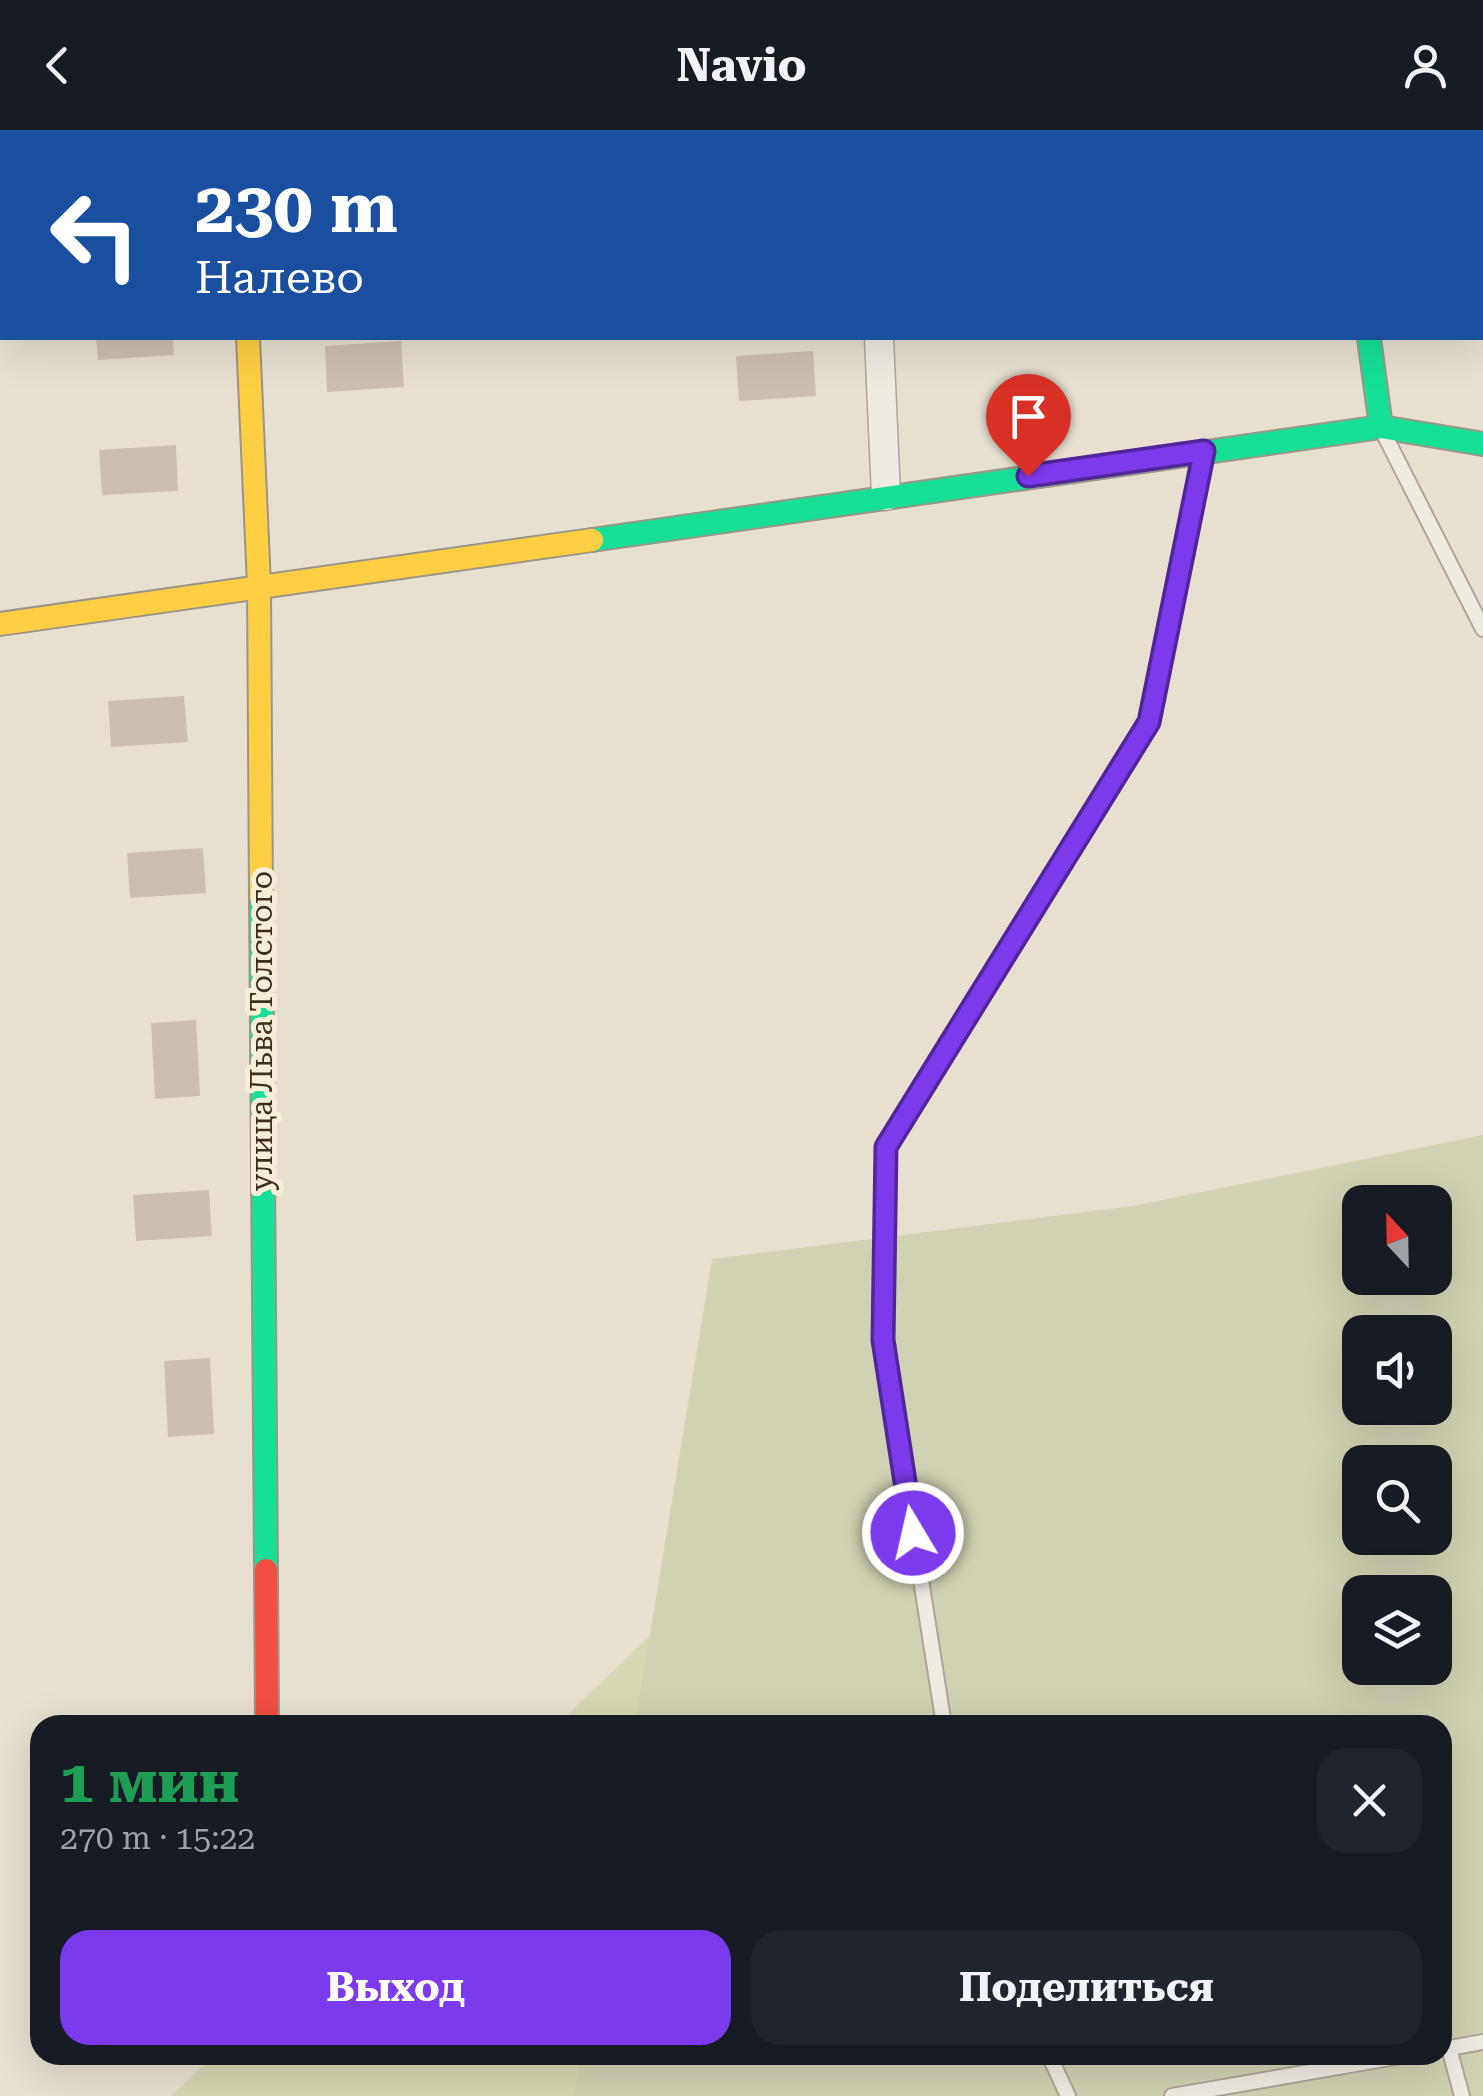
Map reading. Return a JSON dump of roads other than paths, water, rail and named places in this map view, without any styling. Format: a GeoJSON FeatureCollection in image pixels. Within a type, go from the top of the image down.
{"type":"FeatureCollection","features":[{"type":"Feature","properties":{"kind":"main road","name":"улица Льва Толстого"},"geometry":{"type":"LineString","coordinates":[[248,340],[259,586],[267,1715]]}},
{"type":"Feature","properties":{"kind":"main road"},"geometry":{"type":"LineString","coordinates":[[1369,340],[1381,427]]}},
{"type":"Feature","properties":{"kind":"main road"},"geometry":{"type":"LineString","coordinates":[[0,624],[1381,427],[1483,444]]}},
{"type":"Feature","properties":{"kind":"street"},"geometry":{"type":"LineString","coordinates":[[879,340],[886,496]]}},
{"type":"Feature","properties":{"kind":"lane"},"geometry":{"type":"LineString","coordinates":[[1381,427],[1483,629]]}},
{"type":"Feature","properties":{"kind":"lane"},"geometry":{"type":"LineString","coordinates":[[942,1715],[883,1340],[886,1147],[1149,722],[1204,451]]}},
{"type":"Feature","properties":{"kind":"lane"},"geometry":{"type":"LineString","coordinates":[[1452,2047],[1483,2042]]}},
{"type":"Feature","properties":{"kind":"lane"},"geometry":{"type":"LineString","coordinates":[[1054,2065],[1068,2096]]}},
{"type":"Feature","properties":{"kind":"lane"},"geometry":{"type":"LineString","coordinates":[[1172,2096],[1350,2065]]}},
{"type":"Feature","properties":{"kind":"lane"},"geometry":{"type":"LineString","coordinates":[[1452,2065],[1462,2096]]}}]}
